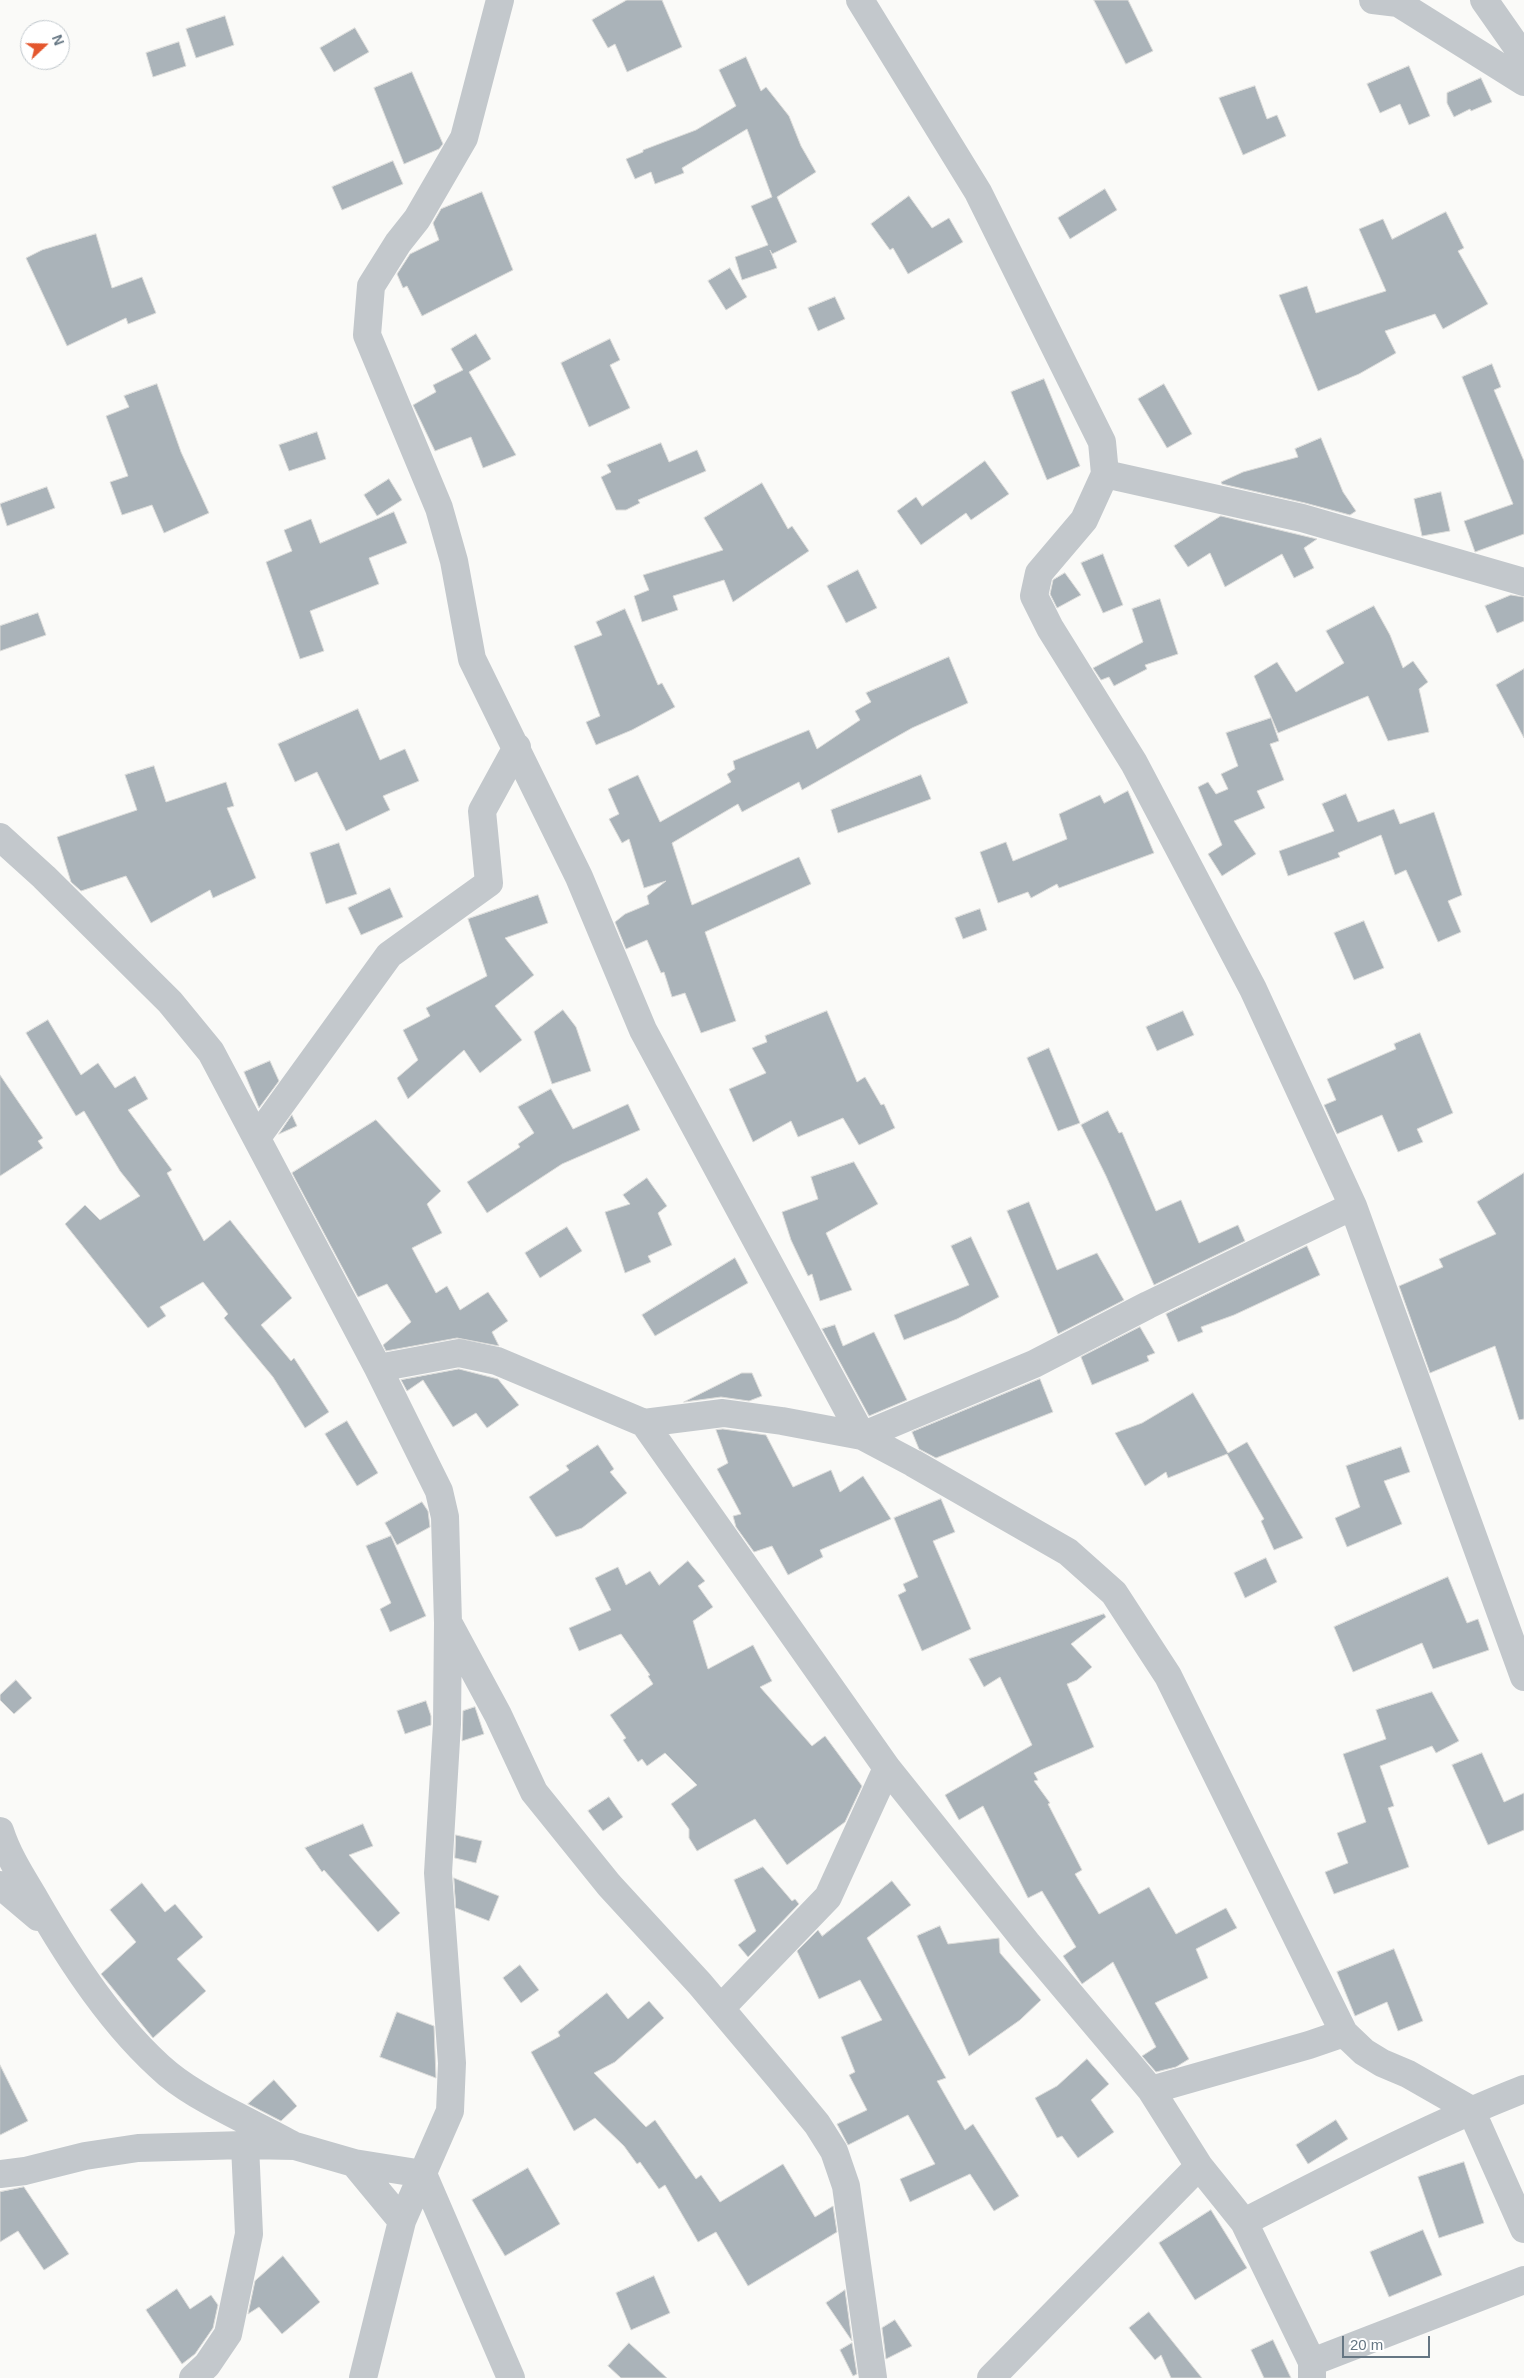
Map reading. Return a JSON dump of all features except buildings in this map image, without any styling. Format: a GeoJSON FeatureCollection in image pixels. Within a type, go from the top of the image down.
{"type":"FeatureCollection","features":[{"type":"Feature","properties":{"kind":"street"},"geometry":{"type":"LineString","coordinates":[[500,0],[464,138],[417,219],[398,243],[371,286],[367,335],[438,508],[454,561],[472,659],[517,747],[579,877],[642,1030],[862,1436]]}},
{"type":"Feature","properties":{"kind":"street"},"geometry":{"type":"LineString","coordinates":[[860,0],[978,192],[1102,442],[1105,474],[1084,520],[1039,573],[1034,596],[1050,628],[1134,763],[1239,963],[1353,1206],[1524,1677]]}},
{"type":"Feature","properties":{"kind":"street"},"geometry":{"type":"LineString","coordinates":[[1373,0],[1398,4],[1524,82]]}},
{"type":"Feature","properties":{"kind":"street"},"geometry":{"type":"LineString","coordinates":[[1484,0],[1524,57]]}},
{"type":"Feature","properties":{"kind":"street"},"geometry":{"type":"LineString","coordinates":[[1105,474],[1302,518],[1524,582]]}},
{"type":"Feature","properties":{"kind":"street"},"geometry":{"type":"LineString","coordinates":[[258,1136],[389,955],[489,884],[482,811],[517,747]]}},
{"type":"Feature","properties":{"kind":"street"},"geometry":{"type":"LineString","coordinates":[[0,837],[44,877],[170,1002],[211,1052],[258,1136],[378,1368],[439,1491],[445,1517],[448,1622],[447,1724],[438,1873],[452,2063],[450,2111],[402,2221],[363,2378]]}},
{"type":"Feature","properties":{"kind":"street"},"geometry":{"type":"LineString","coordinates":[[862,1436],[1034,1364],[1148,1305],[1353,1206]]}},
{"type":"Feature","properties":{"kind":"street"},"geometry":{"type":"LineString","coordinates":[[378,1368],[460,1353],[488,1359],[620,1411],[644,1423],[887,1768],[1027,1944],[1151,2090],[1199,2166],[1244,2222],[1312,2370],[1524,2280]]}},
{"type":"Feature","properties":{"kind":"street"},"geometry":{"type":"LineString","coordinates":[[644,1423],[723,1413],[782,1420],[862,1436],[913,1462],[1068,1552],[1114,1593],[1168,1676],[1344,2033],[1364,2052],[1382,2064],[1408,2074],[1471,2110],[1524,2229]]}},
{"type":"Feature","properties":{"kind":"street"},"geometry":{"type":"LineString","coordinates":[[448,1622],[498,1716],[534,1792],[609,1885],[721,2008],[811,2117],[834,2151],[846,2186],[873,2378]]}},
{"type":"Feature","properties":{"kind":"street"},"geometry":{"type":"LineString","coordinates":[[721,2008],[828,1898],[887,1768]]}},
{"type":"Feature","properties":{"kind":"street"},"geometry":{"type":"LineString","coordinates":[[0,1832],[7,1852],[54,1932],[120,2026],[169,2075],[295,2146],[354,2162],[423,2174]]}},
{"type":"Feature","properties":{"kind":"street"},"geometry":{"type":"LineString","coordinates":[[0,1885],[54,1932]]}},
{"type":"Feature","properties":{"kind":"street"},"geometry":{"type":"LineString","coordinates":[[1151,2090],[1309,2045],[1344,2033]]}},
{"type":"Feature","properties":{"kind":"street"},"geometry":{"type":"LineString","coordinates":[[1244,2222],[1357,2163],[1471,2110],[1524,2089]]}},
{"type":"Feature","properties":{"kind":"street"},"geometry":{"type":"LineString","coordinates":[[0,2174],[85,2156],[138,2148],[246,2145],[295,2146]]}},
{"type":"Feature","properties":{"kind":"street"},"geometry":{"type":"LineString","coordinates":[[193,2378],[207,2365],[228,2334],[249,2234],[246,2145]]}},
{"type":"Feature","properties":{"kind":"street"},"geometry":{"type":"LineString","coordinates":[[354,2162],[402,2221]]}},
{"type":"Feature","properties":{"kind":"street"},"geometry":{"type":"LineString","coordinates":[[991,2378],[1199,2166]]}},
{"type":"Feature","properties":{"kind":"street"},"geometry":{"type":"LineString","coordinates":[[423,2174],[511,2378]]}}]}
